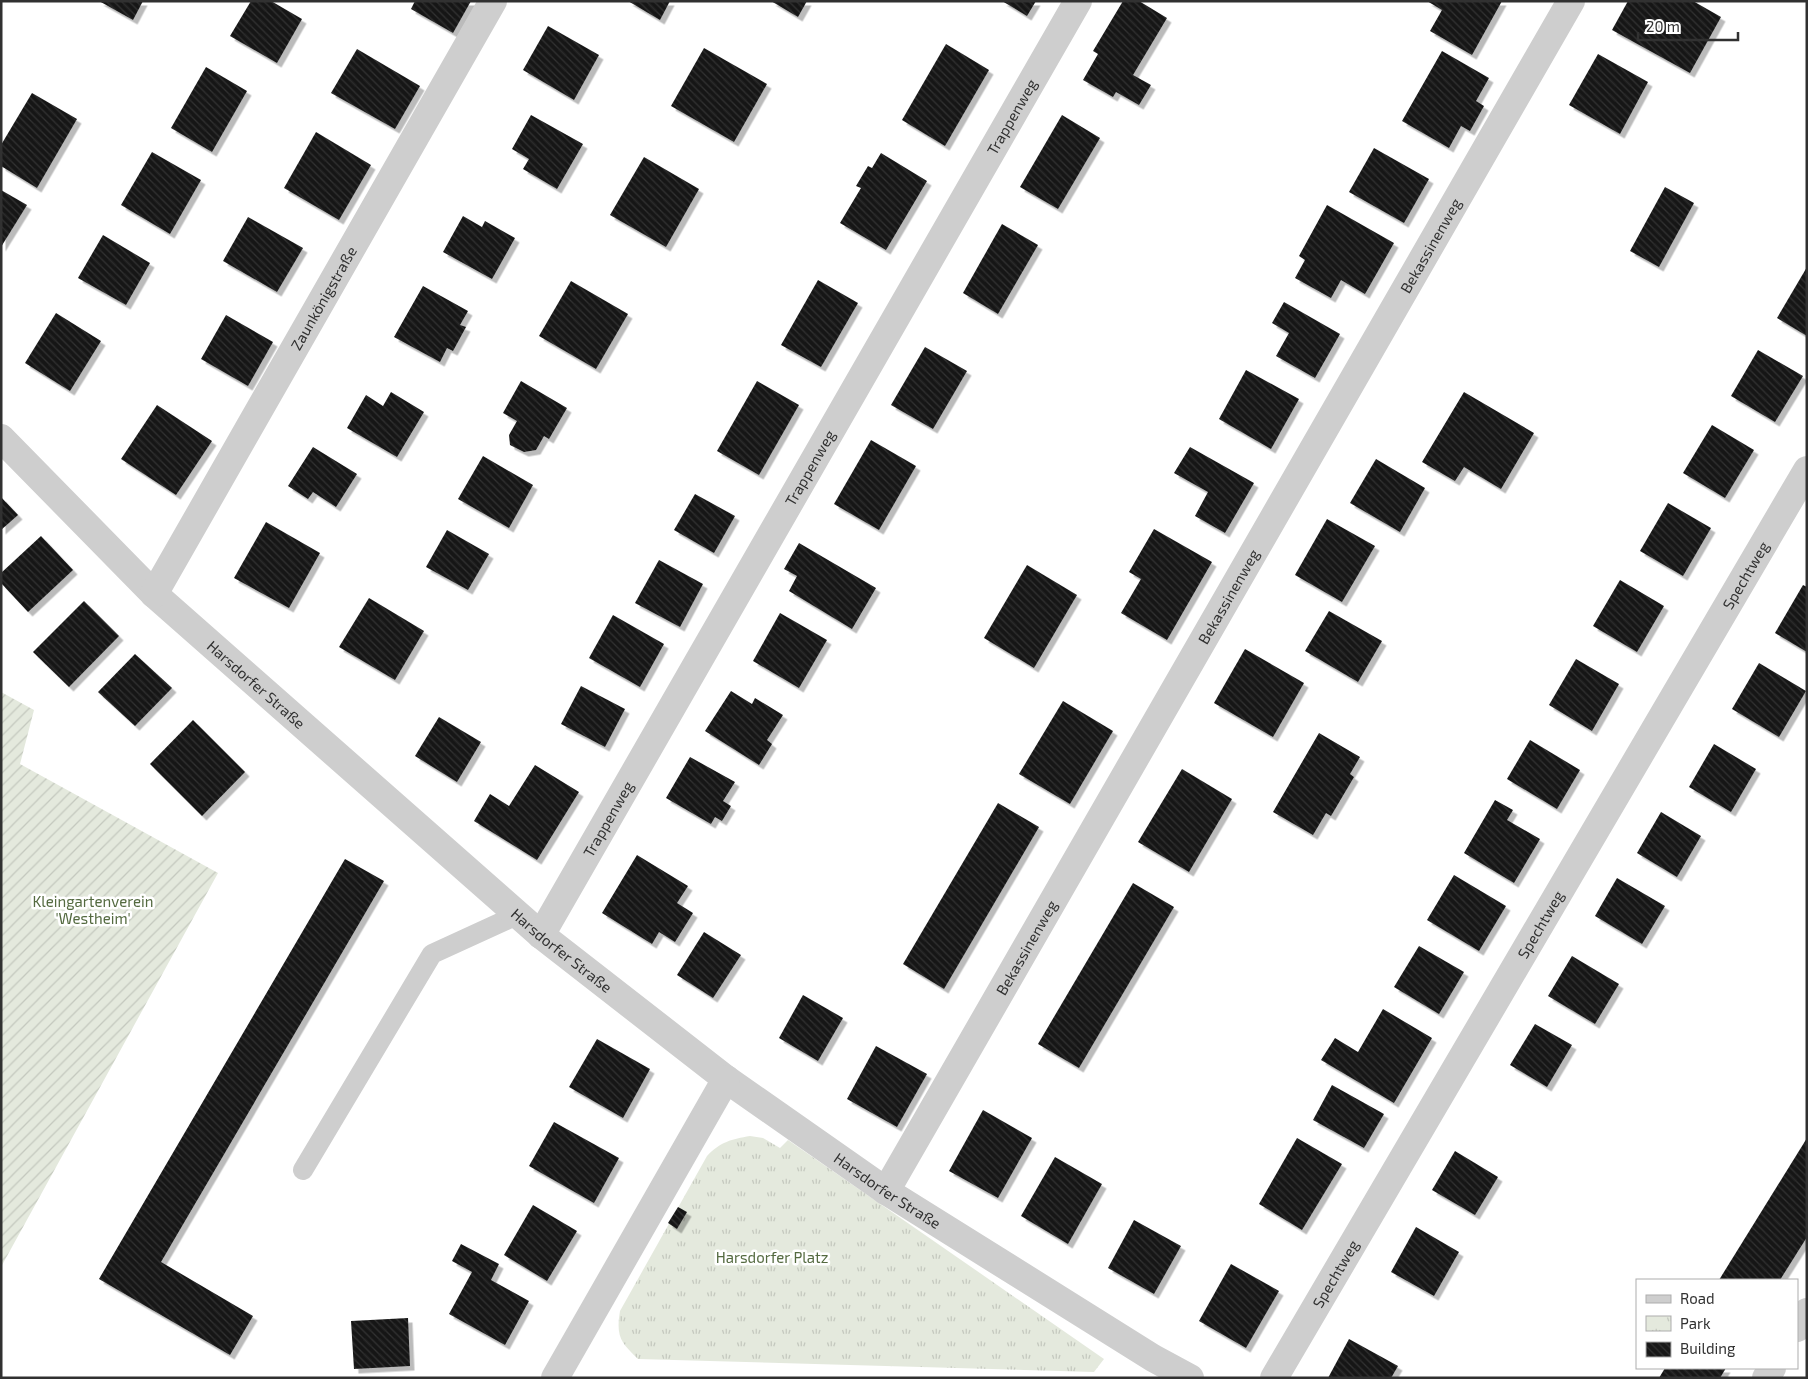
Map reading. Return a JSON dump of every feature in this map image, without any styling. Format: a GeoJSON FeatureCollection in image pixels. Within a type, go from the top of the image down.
{"type":"FeatureCollection","features":[{"type":"Feature","properties":{"kind":"street","name":"Zaunkönigstraße"},"geometry":{"type":"LineString","coordinates":[[154,594],[493,1]]}},
{"type":"Feature","properties":{"kind":"street","name":"Trappenweg"},"geometry":{"type":"LineString","coordinates":[[541,935],[1078,1]]}},
{"type":"Feature","properties":{"kind":"street","name":"Bekassinenweg"},"geometry":{"type":"LineString","coordinates":[[886,1191],[1570,1]]}},
{"type":"Feature","properties":{"kind":"street","name":"Harsdorfer Straße"},"geometry":{"type":"LineString","coordinates":[[1,438],[154,594],[517,916],[541,935],[726,1079],[886,1191],[1146,1368],[1190,1378]]}},
{"type":"Feature","properties":{"kind":"street","name":"Spechtweg"},"geometry":{"type":"LineString","coordinates":[[1274,1378],[1807,470]]}},
{"type":"Feature","properties":{"kind":"street"},"geometry":{"type":"LineString","coordinates":[[555,1378],[726,1079]]}},
{"type":"Feature","properties":{"kind":"street"},"geometry":{"type":"LineString","coordinates":[[1798,1326],[1807,1312]]}},
{"type":"Feature","properties":{"kind":"lane"},"geometry":{"type":"LineString","coordinates":[[303,1170],[432,954],[517,916]]}},
{"type":"Feature","properties":{"kind":"green space","name":"Kleingartenverein 'Westheim'"},"geometry":{"type":"Polygon","coordinates":[[[1,692],[34,710],[20,764],[218,873],[1,1267],[1,692]]]}},
{"type":"Feature","properties":{"kind":"green space","name":"Harsdorfer Platz"},"geometry":{"type":"Polygon","coordinates":[[[750,1136],[763,1138],[780,1148],[788,1140],[1104,1359],[1094,1372],[638,1359],[623,1343],[619,1333],[620,1311],[707,1156],[717,1147],[727,1142],[750,1136]]]}},
{"type":"Feature","properties":{"kind":"building"},"geometry":{"type":"Polygon","coordinates":[[[99,1],[143,1],[133,20],[99,1]]]}},
{"type":"Feature","properties":{"kind":"building"},"geometry":{"type":"Polygon","coordinates":[[[251,1],[271,1],[302,19],[277,63],[230,36],[251,1]]]}},
{"type":"Feature","properties":{"kind":"building"},"geometry":{"type":"Polygon","coordinates":[[[415,1],[471,1],[453,33],[411,9],[415,1]]]}},
{"type":"Feature","properties":{"kind":"building"},"geometry":{"type":"Polygon","coordinates":[[[628,1],[670,1],[660,20],[628,1]]]}},
{"type":"Feature","properties":{"kind":"building"},"geometry":{"type":"Polygon","coordinates":[[[771,1],[807,1],[798,17],[771,1]]]}},
{"type":"Feature","properties":{"kind":"building"},"geometry":{"type":"Polygon","coordinates":[[[1002,1],[1036,1],[1027,16],[1002,1]]]}},
{"type":"Feature","properties":{"kind":"building"},"geometry":{"type":"Polygon","coordinates":[[[1123,1],[1139,1],[1167,18],[1133,75],[1151,85],[1139,105],[1116,92],[1113,97],[1083,80],[1098,54],[1093,51],[1123,1]]]}},
{"type":"Feature","properties":{"kind":"building"},"geometry":{"type":"Polygon","coordinates":[[[1427,1],[1502,1],[1472,55],[1430,31],[1442,10],[1427,1]]]}},
{"type":"Feature","properties":{"kind":"building"},"geometry":{"type":"Polygon","coordinates":[[[1628,1],[1693,1],[1721,17],[1690,73],[1612,30],[1628,1]]]}},
{"type":"Feature","properties":{"kind":"building"},"geometry":{"type":"Polygon","coordinates":[[[548,26],[599,55],[574,100],[523,70],[548,26]]]}},
{"type":"Feature","properties":{"kind":"building"},"geometry":{"type":"Polygon","coordinates":[[[946,44],[989,70],[945,146],[902,120],[946,44]]]}},
{"type":"Feature","properties":{"kind":"building"},"geometry":{"type":"Polygon","coordinates":[[[704,48],[767,84],[734,142],[671,106],[704,48]]]}},
{"type":"Feature","properties":{"kind":"building"},"geometry":{"type":"Polygon","coordinates":[[[357,49],[420,86],[395,129],[331,93],[357,49]]]}},
{"type":"Feature","properties":{"kind":"building"},"geometry":{"type":"Polygon","coordinates":[[[1442,51],[1489,78],[1476,101],[1484,106],[1470,131],[1461,126],[1449,148],[1402,121],[1442,51]]]}},
{"type":"Feature","properties":{"kind":"building"},"geometry":{"type":"Polygon","coordinates":[[[1598,54],[1648,82],[1620,134],[1569,105],[1598,54]]]}},
{"type":"Feature","properties":{"kind":"building"},"geometry":{"type":"Polygon","coordinates":[[[206,67],[247,91],[212,152],[171,128],[206,67]]]}},
{"type":"Feature","properties":{"kind":"building"},"geometry":{"type":"Polygon","coordinates":[[[32,93],[77,119],[37,188],[1,166],[1,145],[32,93]]]}},
{"type":"Feature","properties":{"kind":"building"},"geometry":{"type":"Polygon","coordinates":[[[531,115],[583,144],[557,189],[523,169],[529,159],[512,149],[531,115]]]}},
{"type":"Feature","properties":{"kind":"building"},"geometry":{"type":"Polygon","coordinates":[[[1062,115],[1100,138],[1058,209],[1020,187],[1062,115]]]}},
{"type":"Feature","properties":{"kind":"building"},"geometry":{"type":"Polygon","coordinates":[[[316,132],[371,165],[339,220],[284,188],[316,132]]]}},
{"type":"Feature","properties":{"kind":"building"},"geometry":{"type":"Polygon","coordinates":[[[1374,148],[1429,179],[1404,223],[1349,192],[1374,148]]]}},
{"type":"Feature","properties":{"kind":"building"},"geometry":{"type":"Polygon","coordinates":[[[152,152],[201,180],[170,234],[121,205],[152,152]]]}},
{"type":"Feature","properties":{"kind":"building"},"geometry":{"type":"Polygon","coordinates":[[[881,153],[927,181],[886,250],[840,223],[861,188],[856,186],[868,166],[872,168],[881,153]]]}},
{"type":"Feature","properties":{"kind":"building"},"geometry":{"type":"Polygon","coordinates":[[[644,157],[699,189],[666,247],[610,215],[644,157]]]}},
{"type":"Feature","properties":{"kind":"building"},"geometry":{"type":"Polygon","coordinates":[[[1665,187],[1694,203],[1659,267],[1630,251],[1665,187]]]}},
{"type":"Feature","properties":{"kind":"building"},"geometry":{"type":"Polygon","coordinates":[[[1,190],[27,205],[1,247],[1,190]]]}},
{"type":"Feature","properties":{"kind":"building"},"geometry":{"type":"Polygon","coordinates":[[[1327,205],[1394,243],[1365,294],[1341,280],[1331,298],[1295,278],[1305,260],[1299,256],[1327,205]]]}},
{"type":"Feature","properties":{"kind":"building"},"geometry":{"type":"Polygon","coordinates":[[[463,216],[482,227],[485,221],[515,238],[492,279],[443,252],[463,216]]]}},
{"type":"Feature","properties":{"kind":"building"},"geometry":{"type":"Polygon","coordinates":[[[248,217],[303,248],[277,292],[223,261],[248,217]]]}},
{"type":"Feature","properties":{"kind":"building"},"geometry":{"type":"Polygon","coordinates":[[[1002,224],[1038,245],[998,314],[963,293],[1002,224]]]}},
{"type":"Feature","properties":{"kind":"building"},"geometry":{"type":"Polygon","coordinates":[[[103,235],[150,263],[126,305],[78,278],[103,235]]]}},
{"type":"Feature","properties":{"kind":"building"},"geometry":{"type":"Polygon","coordinates":[[[1807,267],[1807,336],[1777,318],[1807,267]]]}},
{"type":"Feature","properties":{"kind":"building"},"geometry":{"type":"Polygon","coordinates":[[[818,280],[858,303],[821,367],[781,345],[818,280]]]}},
{"type":"Feature","properties":{"kind":"building"},"geometry":{"type":"Polygon","coordinates":[[[571,281],[628,314],[596,369],[539,336],[571,281]]]}},
{"type":"Feature","properties":{"kind":"building"},"geometry":{"type":"Polygon","coordinates":[[[423,286],[468,311],[460,325],[466,327],[453,351],[447,348],[440,362],[394,337],[423,286]]]}},
{"type":"Feature","properties":{"kind":"building"},"geometry":{"type":"Polygon","coordinates":[[[1284,302],[1340,334],[1315,378],[1276,356],[1289,333],[1272,323],[1284,302]]]}},
{"type":"Feature","properties":{"kind":"building"},"geometry":{"type":"Polygon","coordinates":[[[56,313],[101,341],[70,391],[25,363],[56,313]]]}},
{"type":"Feature","properties":{"kind":"building"},"geometry":{"type":"Polygon","coordinates":[[[226,315],[273,342],[248,386],[201,359],[226,315]]]}},
{"type":"Feature","properties":{"kind":"building"},"geometry":{"type":"Polygon","coordinates":[[[925,347],[967,371],[933,429],[891,405],[925,347]]]}},
{"type":"Feature","properties":{"kind":"building"},"geometry":{"type":"Polygon","coordinates":[[[1758,350],[1803,376],[1775,422],[1731,396],[1758,350]]]}},
{"type":"Feature","properties":{"kind":"building"},"geometry":{"type":"Polygon","coordinates":[[[1246,370],[1299,399],[1271,449],[1219,419],[1246,370]]]}},
{"type":"Feature","properties":{"kind":"building"},"geometry":{"type":"Polygon","coordinates":[[[521,381],[567,408],[549,439],[544,436],[536,450],[524,452],[510,445],[509,435],[517,421],[503,413],[521,381]]]}},
{"type":"Feature","properties":{"kind":"building"},"geometry":{"type":"Polygon","coordinates":[[[757,381],[799,405],[759,475],[717,451],[757,381]]]}},
{"type":"Feature","properties":{"kind":"building"},"geometry":{"type":"Polygon","coordinates":[[[391,392],[424,412],[397,457],[347,428],[366,395],[383,406],[391,392]]]}},
{"type":"Feature","properties":{"kind":"building"},"geometry":{"type":"Polygon","coordinates":[[[1464,392],[1534,433],[1501,489],[1464,467],[1455,481],[1422,462],[1464,392]]]}},
{"type":"Feature","properties":{"kind":"building"},"geometry":{"type":"Polygon","coordinates":[[[157,405],[212,441],[176,495],[121,459],[157,405]]]}},
{"type":"Feature","properties":{"kind":"building"},"geometry":{"type":"Polygon","coordinates":[[[1712,425],[1754,450],[1725,498],[1683,473],[1712,425]]]}},
{"type":"Feature","properties":{"kind":"building"},"geometry":{"type":"Polygon","coordinates":[[[871,440],[916,466],[879,530],[834,504],[871,440]]]}},
{"type":"Feature","properties":{"kind":"building"},"geometry":{"type":"Polygon","coordinates":[[[313,447],[357,474],[336,507],[313,492],[308,499],[288,486],[313,447]]]}},
{"type":"Feature","properties":{"kind":"building"},"geometry":{"type":"Polygon","coordinates":[[[1190,447],[1254,483],[1225,533],[1195,516],[1208,492],[1174,473],[1190,447]]]}},
{"type":"Feature","properties":{"kind":"building"},"geometry":{"type":"Polygon","coordinates":[[[483,456],[533,485],[509,528],[458,499],[483,456]]]}},
{"type":"Feature","properties":{"kind":"building"},"geometry":{"type":"Polygon","coordinates":[[[1376,459],[1425,488],[1400,532],[1350,503],[1376,459]]]}},
{"type":"Feature","properties":{"kind":"building"},"geometry":{"type":"Polygon","coordinates":[[[695,494],[735,516],[714,553],[674,530],[695,494]]]}},
{"type":"Feature","properties":{"kind":"building"},"geometry":{"type":"Polygon","coordinates":[[[1,497],[18,515],[1,530],[1,497]]]}},
{"type":"Feature","properties":{"kind":"building"},"geometry":{"type":"Polygon","coordinates":[[[1668,503],[1711,528],[1683,576],[1640,551],[1668,503]]]}},
{"type":"Feature","properties":{"kind":"building"},"geometry":{"type":"Polygon","coordinates":[[[1327,519],[1375,546],[1342,602],[1295,575],[1327,519]]]}},
{"type":"Feature","properties":{"kind":"building"},"geometry":{"type":"Polygon","coordinates":[[[266,522],[320,553],[289,608],[234,578],[266,522]]]}},
{"type":"Feature","properties":{"kind":"building"},"geometry":{"type":"Polygon","coordinates":[[[1154,529],[1212,562],[1167,640],[1121,613],[1141,579],[1129,572],[1154,529]]]}},
{"type":"Feature","properties":{"kind":"building"},"geometry":{"type":"Polygon","coordinates":[[[447,530],[489,554],[468,590],[426,567],[447,530]]]}},
{"type":"Feature","properties":{"kind":"building"},"geometry":{"type":"Polygon","coordinates":[[[41,536],[73,570],[28,612],[1,583],[1,573],[41,536]]]}},
{"type":"Feature","properties":{"kind":"building"},"geometry":{"type":"Polygon","coordinates":[[[799,543],[876,588],[852,629],[789,591],[797,576],[784,569],[799,543]]]}},
{"type":"Feature","properties":{"kind":"building"},"geometry":{"type":"Polygon","coordinates":[[[659,560],[703,584],[680,627],[635,603],[659,560]]]}},
{"type":"Feature","properties":{"kind":"building"},"geometry":{"type":"Polygon","coordinates":[[[1027,565],[1077,595],[1034,668],[984,638],[1027,565]]]}},
{"type":"Feature","properties":{"kind":"building"},"geometry":{"type":"Polygon","coordinates":[[[1620,580],[1664,606],[1637,652],[1593,626],[1620,580]]]}},
{"type":"Feature","properties":{"kind":"building"},"geometry":{"type":"Polygon","coordinates":[[[1803,585],[1807,587],[1807,652],[1775,633],[1803,585]]]}},
{"type":"Feature","properties":{"kind":"building"},"geometry":{"type":"Polygon","coordinates":[[[369,598],[424,631],[395,680],[339,647],[369,598]]]}},
{"type":"Feature","properties":{"kind":"building"},"geometry":{"type":"Polygon","coordinates":[[[84,601],[119,636],[69,687],[33,652],[84,601]]]}},
{"type":"Feature","properties":{"kind":"building"},"geometry":{"type":"Polygon","coordinates":[[[1329,611],[1382,641],[1358,682],[1305,651],[1329,611]]]}},
{"type":"Feature","properties":{"kind":"building"},"geometry":{"type":"Polygon","coordinates":[[[780,613],[827,640],[799,688],[753,661],[780,613]]]}},
{"type":"Feature","properties":{"kind":"building"},"geometry":{"type":"Polygon","coordinates":[[[613,615],[664,644],[640,687],[589,658],[613,615]]]}},
{"type":"Feature","properties":{"kind":"building"},"geometry":{"type":"Polygon","coordinates":[[[1245,649],[1304,683],[1273,737],[1214,703],[1245,649]]]}},
{"type":"Feature","properties":{"kind":"building"},"geometry":{"type":"Polygon","coordinates":[[[135,654],[172,688],[135,726],[98,692],[135,654]]]}},
{"type":"Feature","properties":{"kind":"building"},"geometry":{"type":"Polygon","coordinates":[[[1576,659],[1619,684],[1592,731],[1549,705],[1576,659]]]}},
{"type":"Feature","properties":{"kind":"building"},"geometry":{"type":"Polygon","coordinates":[[[1759,663],[1806,691],[1779,737],[1732,709],[1759,663]]]}},
{"type":"Feature","properties":{"kind":"building"},"geometry":{"type":"Polygon","coordinates":[[[581,686],[625,709],[605,747],[561,724],[581,686]]]}},
{"type":"Feature","properties":{"kind":"building"},"geometry":{"type":"Polygon","coordinates":[[[731,691],[752,704],[755,698],[783,715],[767,740],[772,744],[759,765],[705,731],[731,691]]]}},
{"type":"Feature","properties":{"kind":"building"},"geometry":{"type":"Polygon","coordinates":[[[1063,701],[1113,731],[1070,804],[1019,774],[1063,701]]]}},
{"type":"Feature","properties":{"kind":"building"},"geometry":{"type":"Polygon","coordinates":[[[439,717],[481,742],[457,782],[415,756],[439,717]]]}},
{"type":"Feature","properties":{"kind":"building"},"geometry":{"type":"Polygon","coordinates":[[[193,720],[245,772],[202,816],[150,764],[193,720]]]}},
{"type":"Feature","properties":{"kind":"building"},"geometry":{"type":"Polygon","coordinates":[[[1319,733],[1360,757],[1350,774],[1354,777],[1331,816],[1326,813],[1313,835],[1273,812],[1319,733]]]}},
{"type":"Feature","properties":{"kind":"building"},"geometry":{"type":"Polygon","coordinates":[[[1530,740],[1580,770],[1557,809],[1507,779],[1530,740]]]}},
{"type":"Feature","properties":{"kind":"building"},"geometry":{"type":"Polygon","coordinates":[[[1714,744],[1756,769],[1731,812],[1689,787],[1714,744]]]}},
{"type":"Feature","properties":{"kind":"building"},"geometry":{"type":"Polygon","coordinates":[[[690,757],[735,782],[723,801],[731,806],[722,821],[715,817],[711,824],[666,798],[690,757]]]}},
{"type":"Feature","properties":{"kind":"building"},"geometry":{"type":"Polygon","coordinates":[[[535,765],[579,792],[537,860],[474,821],[490,794],[509,806],[535,765]]]}},
{"type":"Feature","properties":{"kind":"building"},"geometry":{"type":"Polygon","coordinates":[[[1182,769],[1232,799],[1189,872],[1138,842],[1182,769]]]}},
{"type":"Feature","properties":{"kind":"building"},"geometry":{"type":"Polygon","coordinates":[[[1495,800],[1513,810],[1507,820],[1540,839],[1514,883],[1464,853],[1495,800]]]}},
{"type":"Feature","properties":{"kind":"building"},"geometry":{"type":"Polygon","coordinates":[[[998,803],[1039,827],[944,989],[903,964],[998,803]]]}},
{"type":"Feature","properties":{"kind":"building"},"geometry":{"type":"Polygon","coordinates":[[[1661,812],[1701,836],[1677,877],[1637,853],[1661,812]]]}},
{"type":"Feature","properties":{"kind":"building"},"geometry":{"type":"Polygon","coordinates":[[[637,855],[688,886],[677,903],[693,913],[675,942],[659,932],[652,944],[602,913],[637,855]]]}},
{"type":"Feature","properties":{"kind":"building"},"geometry":{"type":"Polygon","coordinates":[[[345,859],[384,881],[161,1262],[253,1316],[230,1355],[99,1279],[345,859]]]}},
{"type":"Feature","properties":{"kind":"building"},"geometry":{"type":"Polygon","coordinates":[[[1454,875],[1506,906],[1479,951],[1427,920],[1454,875]]]}},
{"type":"Feature","properties":{"kind":"building"},"geometry":{"type":"Polygon","coordinates":[[[1617,878],[1665,906],[1642,944],[1595,916],[1617,878]]]}},
{"type":"Feature","properties":{"kind":"building"},"geometry":{"type":"Polygon","coordinates":[[[1133,883],[1174,907],[1079,1068],[1038,1044],[1133,883]]]}},
{"type":"Feature","properties":{"kind":"building"},"geometry":{"type":"Polygon","coordinates":[[[704,932],[741,955],[713,998],[677,975],[704,932]]]}},
{"type":"Feature","properties":{"kind":"building"},"geometry":{"type":"Polygon","coordinates":[[[1419,946],[1464,972],[1439,1014],[1394,987],[1419,946]]]}},
{"type":"Feature","properties":{"kind":"building"},"geometry":{"type":"Polygon","coordinates":[[[1572,956],[1619,984],[1595,1024],[1548,996],[1572,956]]]}},
{"type":"Feature","properties":{"kind":"building"},"geometry":{"type":"Polygon","coordinates":[[[803,995],[843,1018],[818,1061],[779,1038],[803,995]]]}},
{"type":"Feature","properties":{"kind":"building"},"geometry":{"type":"Polygon","coordinates":[[[1383,1009],[1432,1038],[1394,1103],[1321,1060],[1335,1038],[1358,1052],[1383,1009]]]}},
{"type":"Feature","properties":{"kind":"building"},"geometry":{"type":"Polygon","coordinates":[[[1535,1024],[1572,1045],[1547,1087],[1510,1065],[1535,1024]]]}},
{"type":"Feature","properties":{"kind":"building"},"geometry":{"type":"Polygon","coordinates":[[[597,1039],[650,1069],[623,1118],[569,1087],[597,1039]]]}},
{"type":"Feature","properties":{"kind":"building"},"geometry":{"type":"Polygon","coordinates":[[[876,1046],[927,1074],[897,1127],[847,1099],[876,1046]]]}},
{"type":"Feature","properties":{"kind":"building"},"geometry":{"type":"Polygon","coordinates":[[[1332,1085],[1384,1114],[1364,1148],[1313,1120],[1332,1085]]]}},
{"type":"Feature","properties":{"kind":"building"},"geometry":{"type":"Polygon","coordinates":[[[983,1110],[1032,1138],[998,1198],[949,1171],[983,1110]]]}},
{"type":"Feature","properties":{"kind":"building"},"geometry":{"type":"Polygon","coordinates":[[[554,1122],[619,1158],[594,1203],[529,1166],[554,1122]]]}},
{"type":"Feature","properties":{"kind":"building"},"geometry":{"type":"Polygon","coordinates":[[[1297,1138],[1342,1164],[1302,1230],[1259,1204],[1297,1138]]]}},
{"type":"Feature","properties":{"kind":"building"},"geometry":{"type":"Polygon","coordinates":[[[1807,1138],[1807,1237],[1781,1279],[1720,1279],[1807,1138]]]}},
{"type":"Feature","properties":{"kind":"building"},"geometry":{"type":"Polygon","coordinates":[[[1455,1151],[1498,1177],[1475,1215],[1432,1190],[1455,1151]]]}},
{"type":"Feature","properties":{"kind":"building"},"geometry":{"type":"Polygon","coordinates":[[[1055,1157],[1102,1184],[1068,1244],[1021,1216],[1055,1157]]]}},
{"type":"Feature","properties":{"kind":"building"},"geometry":{"type":"Polygon","coordinates":[[[533,1205],[577,1231],[547,1281],[504,1255],[533,1205]]]}},
{"type":"Feature","properties":{"kind":"building"},"geometry":{"type":"Polygon","coordinates":[[[678,1207],[687,1212],[677,1229],[668,1223],[678,1207]]]}},
{"type":"Feature","properties":{"kind":"building"},"geometry":{"type":"Polygon","coordinates":[[[1134,1220],[1181,1246],[1154,1294],[1108,1268],[1134,1220]]]}},
{"type":"Feature","properties":{"kind":"building"},"geometry":{"type":"Polygon","coordinates":[[[1416,1227],[1459,1252],[1434,1296],[1391,1272],[1416,1227]]]}},
{"type":"Feature","properties":{"kind":"building"},"geometry":{"type":"Polygon","coordinates":[[[461,1244],[499,1264],[491,1280],[529,1301],[505,1345],[449,1314],[472,1272],[452,1261],[461,1244]]]}},
{"type":"Feature","properties":{"kind":"building"},"geometry":{"type":"Polygon","coordinates":[[[1231,1264],[1279,1291],[1246,1348],[1199,1321],[1231,1264]]]}},
{"type":"Feature","properties":{"kind":"building"},"geometry":{"type":"Polygon","coordinates":[[[408,1318],[410,1366],[354,1369],[351,1321],[408,1318]]]}},
{"type":"Feature","properties":{"kind":"building"},"geometry":{"type":"Polygon","coordinates":[[[1349,1339],[1398,1366],[1391,1378],[1328,1378],[1349,1339]]]}},
{"type":"Feature","properties":{"kind":"building"},"geometry":{"type":"Polygon","coordinates":[[[1664,1369],[1725,1369],[1720,1378],[1659,1378],[1664,1369]]]}}]}
